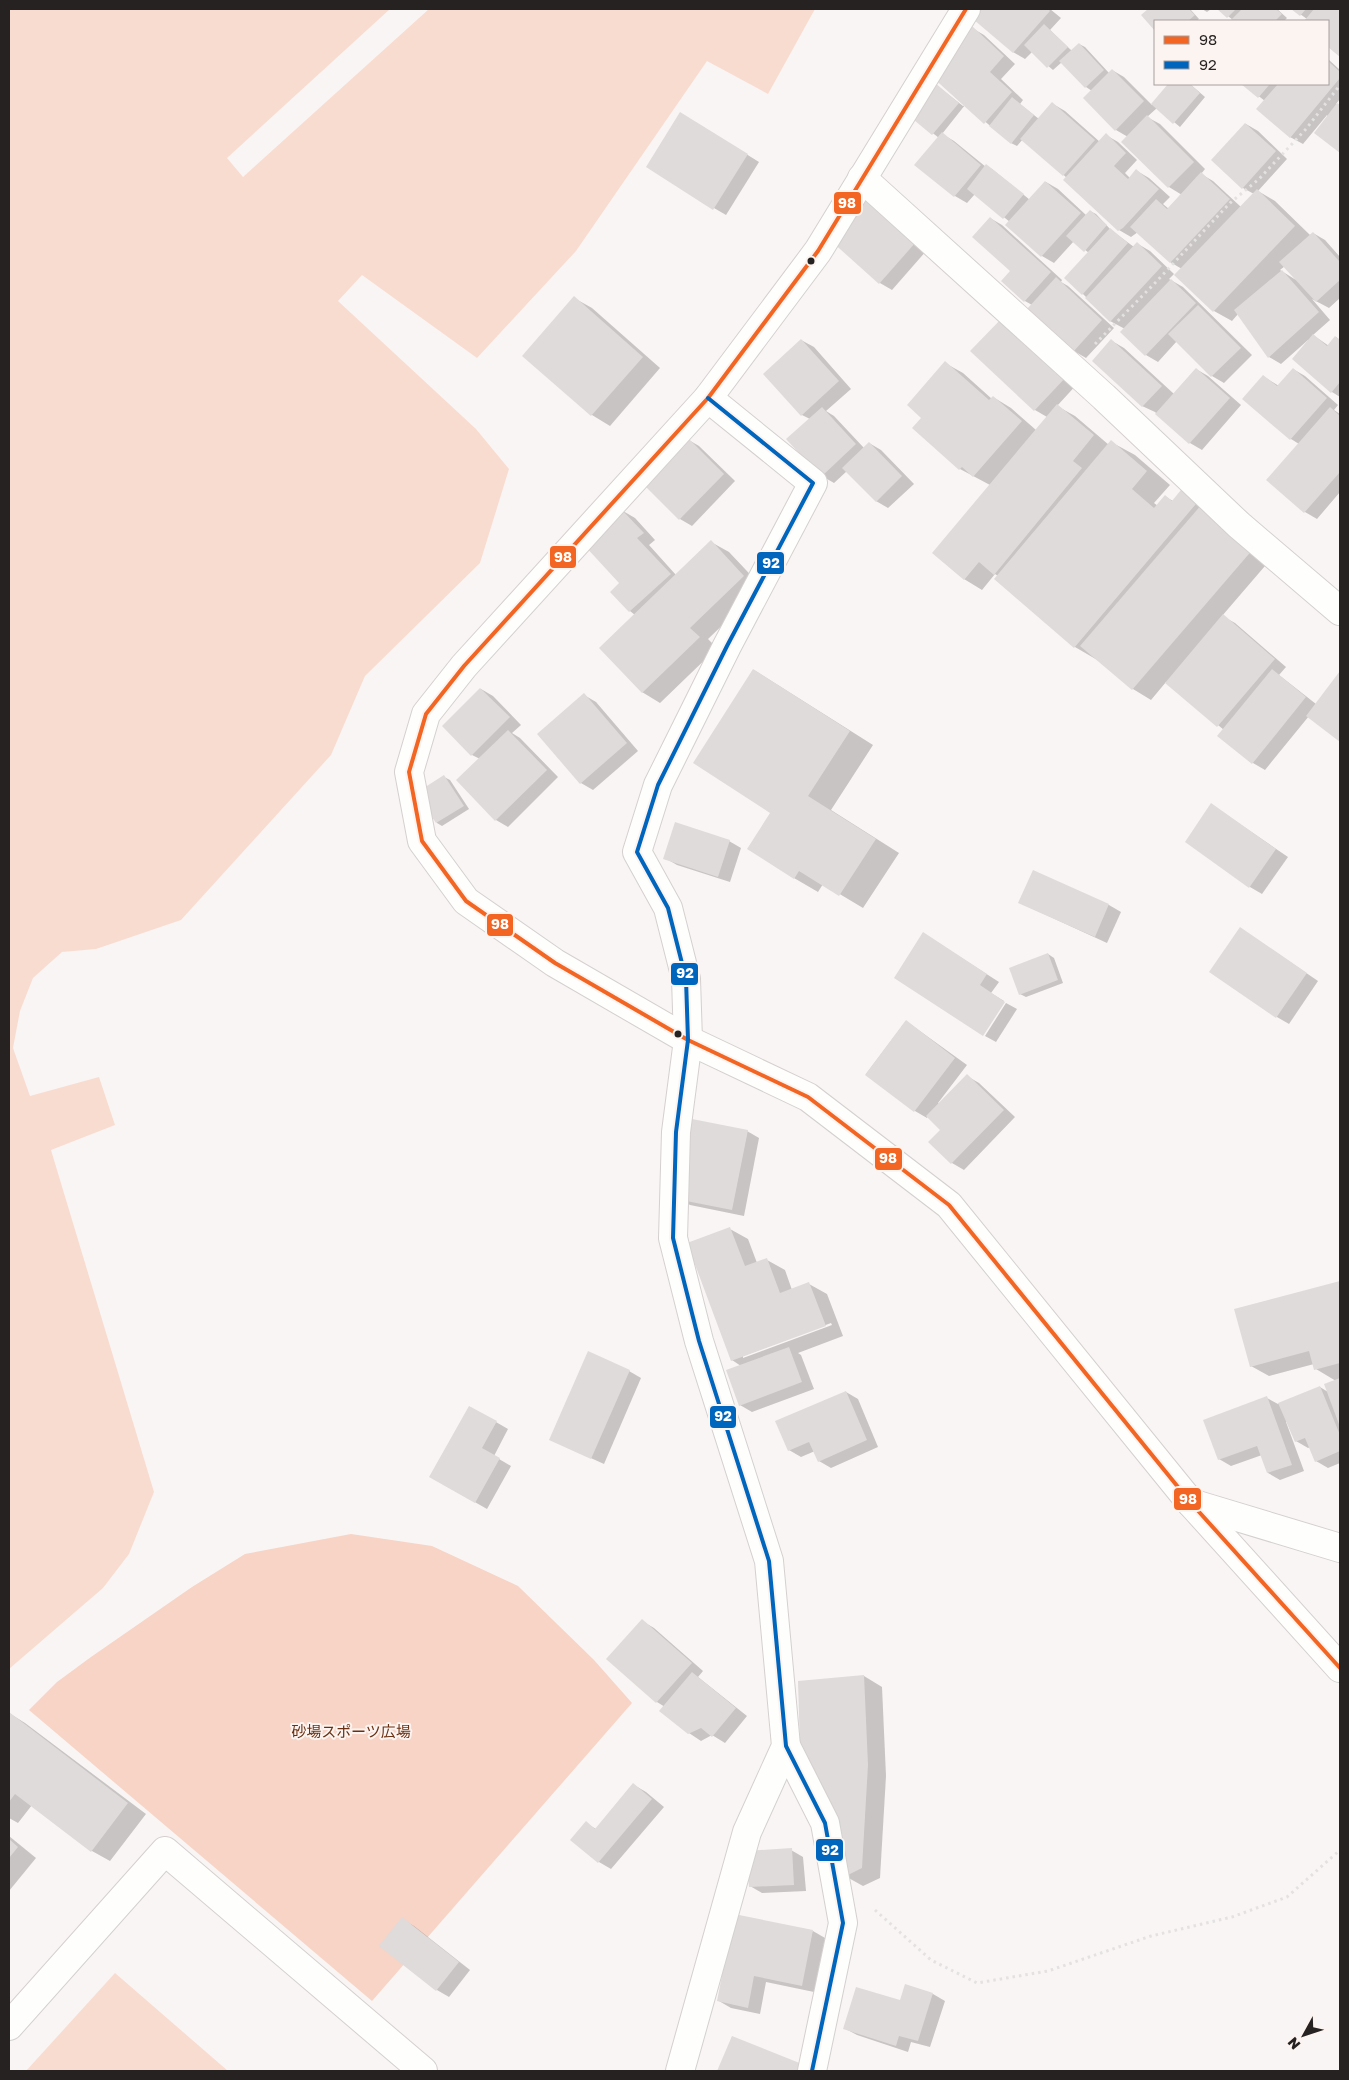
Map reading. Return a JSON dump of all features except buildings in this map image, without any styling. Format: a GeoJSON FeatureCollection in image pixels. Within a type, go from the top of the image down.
{"type":"FeatureCollection","features":[{"type":"Feature","properties":{"kind":"street"},"geometry":{"type":"LineString","coordinates":[[966,9],[818,251],[708,398],[464,666],[426,714],[409,772],[422,841],[466,901],[555,963],[688,1040],[808,1097],[949,1205],[1190,1504],[1340,1668]]}},
{"type":"Feature","properties":{"kind":"street"},"geometry":{"type":"LineString","coordinates":[[862,178],[1072,368],[1239,525],[1340,612]]}},
{"type":"Feature","properties":{"kind":"street"},"geometry":{"type":"LineString","coordinates":[[708,398],[813,483],[727,646],[658,784],[637,852],[668,908],[686,979],[688,1040],[676,1132],[673,1238],[699,1341],[770,1561],[786,1746],[825,1823],[843,1923],[812,2071]]}},
{"type":"Feature","properties":{"kind":"street"},"geometry":{"type":"LineString","coordinates":[[1190,1504],[1340,1548]]}},
{"type":"Feature","properties":{"kind":"street"},"geometry":{"type":"LineString","coordinates":[[680,2071],[747,1832],[786,1746]]}},
{"type":"Feature","properties":{"kind":"street"},"geometry":{"type":"LineString","coordinates":[[9,2026],[165,1852],[423,2071]]}},
{"type":"Feature","properties":{"kind":"path"},"geometry":{"type":"LineString","coordinates":[[1072,368],[1230,203],[1259,179],[1306,129],[1340,85]]}},
{"type":"Feature","properties":{"kind":"path"},"geometry":{"type":"LineString","coordinates":[[837,1888],[882,1914],[931,1960],[977,1983],[1048,1971],[1151,1936],[1232,1917],[1287,1896],[1340,1850]]}},
{"type":"Feature","properties":{"kind":"green space","name":"砂場スポーツ広場"},"geometry":{"type":"Polygon","coordinates":[[[351,1534],[432,1546],[518,1586],[594,1660],[632,1703],[372,2001],[29,1710],[57,1682],[91,1657],[192,1587],[245,1554],[351,1534]]]}},
{"type":"Feature","properties":{"kind":"shaded area"},"geometry":{"type":"Polygon","coordinates":[[[9,9],[390,9],[227,158],[243,177],[429,9],[815,9],[768,94],[707,61],[576,251],[477,358],[362,275],[338,301],[476,429],[509,469],[480,563],[365,676],[331,755],[181,920],[96,949],[62,952],[33,978],[20,1011],[13,1048],[30,1096],[99,1077],[115,1125],[51,1150],[154,1492],[129,1554],[103,1588],[9,1669],[9,9]]]}},
{"type":"Feature","properties":{"kind":"shaded area"},"geometry":{"type":"Polygon","coordinates":[[[115,1973],[228,2071],[26,2071],[115,1973]]]}},
{"type":"Feature","properties":{"kind":"transit line","name":"98"},"geometry":{"type":"LineString","coordinates":[[966,9],[818,251],[708,398],[464,666],[426,714],[409,772],[422,841],[466,901],[555,963],[688,1040],[808,1097],[949,1205],[1191,1503],[1340,1668]]}},
{"type":"Feature","properties":{"kind":"transit line","name":"92"},"geometry":{"type":"LineString","coordinates":[[708,398],[813,483],[727,646],[658,785],[637,852],[668,908],[686,979],[688,1040],[676,1132],[673,1238],[699,1341],[769,1561],[786,1746],[825,1823],[843,1923],[812,2071]]}}]}
